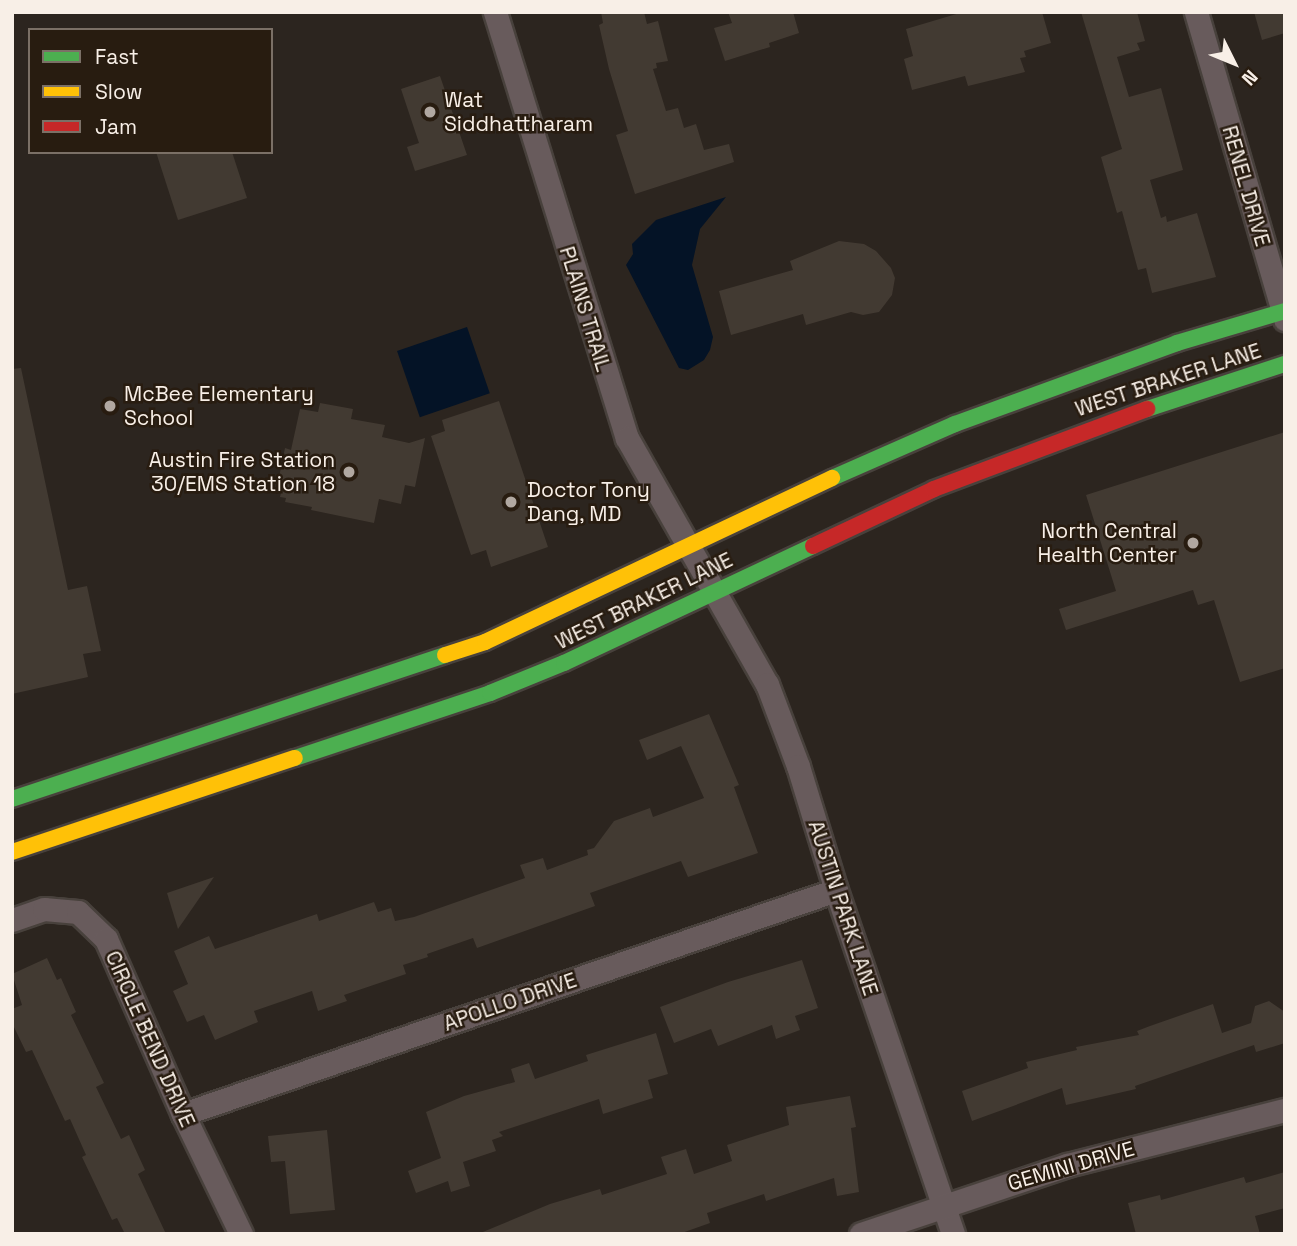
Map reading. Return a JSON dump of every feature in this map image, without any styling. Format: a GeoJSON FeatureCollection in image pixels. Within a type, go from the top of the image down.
{"type":"FeatureCollection","features":[{"type":"Feature","properties":{"kind":"main road","name":"WEST BRAKER LANE"},"geometry":{"type":"LineString","coordinates":[[12,799],[346,695],[485,642],[688,545],[955,424],[1165,348],[1284,314]]}},
{"type":"Feature","properties":{"kind":"main road","name":"WEST BRAKER LANE"},"geometry":{"type":"LineString","coordinates":[[12,852],[358,732],[490,693],[565,663],[863,520],[1017,454],[1285,364]]}},
{"type":"Feature","properties":{"kind":"street","name":"PLAINS TRAIL"},"geometry":{"type":"LineString","coordinates":[[495,12],[627,438],[714,590]]}},
{"type":"Feature","properties":{"kind":"street","name":"RENEL DRIVE"},"geometry":{"type":"LineString","coordinates":[[1196,12],[1284,314]]}},
{"type":"Feature","properties":{"kind":"street","name":"AUSTIN PARK LANE"},"geometry":{"type":"LineString","coordinates":[[714,590],[767,684],[798,766],[836,890],[953,1234]]}},
{"type":"Feature","properties":{"kind":"street","name":"APOLLO DRIVE"},"geometry":{"type":"LineString","coordinates":[[183,1114],[836,890]]}},
{"type":"Feature","properties":{"kind":"street","name":"CIRCLE BEND DRIVE"},"geometry":{"type":"LineString","coordinates":[[12,920],[44,909],[78,912],[106,939],[183,1114],[241,1234]]}},
{"type":"Feature","properties":{"kind":"street","name":"GEMINI DRIVE"},"geometry":{"type":"LineString","coordinates":[[860,1234],[1067,1164],[1285,1110]]}},
{"type":"Feature","properties":{"kind":"water"},"geometry":{"type":"Polygon","coordinates":[[[726,197],[700,229],[692,265],[713,337],[710,350],[704,360],[688,370],[679,368],[626,265],[633,254],[632,244],[656,220],[726,197]]]}},
{"type":"Feature","properties":{"kind":"water"},"geometry":{"type":"Polygon","coordinates":[[[467,327],[490,393],[420,417],[397,351],[467,327]]]}},
{"type":"Feature","properties":{"kind":"building"},"geometry":{"type":"Polygon","coordinates":[[[601,12],[644,12],[647,24],[658,21],[668,61],[656,63],[657,68],[653,69],[666,111],[678,108],[684,128],[696,124],[704,150],[729,144],[734,162],[635,194],[616,135],[628,131],[599,25],[603,23],[601,12]]]}},
{"type":"Feature","properties":{"kind":"building"},"geometry":{"type":"Polygon","coordinates":[[[728,12],[793,12],[799,33],[769,43],[770,47],[725,61],[714,28],[732,23],[728,12]]]}},
{"type":"Feature","properties":{"kind":"building"},"geometry":{"type":"Polygon","coordinates":[[[963,12],[1042,12],[1051,43],[1024,51],[1026,57],[1020,58],[1025,72],[968,86],[965,76],[912,90],[904,59],[913,56],[906,29],[963,12]]]}},
{"type":"Feature","properties":{"kind":"building"},"geometry":{"type":"Polygon","coordinates":[[[1081,12],[1137,12],[1145,41],[1137,43],[1140,50],[1117,57],[1129,97],[1161,88],[1183,170],[1150,180],[1161,218],[1166,216],[1167,222],[1197,213],[1216,277],[1152,293],[1146,268],[1138,270],[1122,211],[1117,213],[1101,157],[1122,149],[1081,12]]]}},
{"type":"Feature","properties":{"kind":"building"},"geometry":{"type":"Polygon","coordinates":[[[1254,12],[1285,12],[1285,33],[1262,40],[1254,12]]]}},
{"type":"Feature","properties":{"kind":"building","name":"Wat Siddhattharam"},"geometry":{"type":"Polygon","coordinates":[[[440,76],[467,155],[415,171],[407,147],[419,143],[401,89],[440,76]]]}},
{"type":"Feature","properties":{"kind":"building"},"geometry":{"type":"Polygon","coordinates":[[[157,154],[233,154],[247,198],[178,220],[157,154]]]}},
{"type":"Feature","properties":{"kind":"building"},"geometry":{"type":"Polygon","coordinates":[[[839,241],[864,244],[876,251],[891,268],[895,278],[892,295],[879,312],[863,315],[851,312],[806,325],[803,314],[731,335],[719,291],[793,270],[790,261],[839,241]]]}},
{"type":"Feature","properties":{"kind":"building"},"geometry":{"type":"Polygon","coordinates":[[[21,368],[68,590],[87,586],[101,651],[83,654],[88,677],[12,694],[12,369],[21,368]]]}},
{"type":"Feature","properties":{"kind":"building"},"geometry":{"type":"Polygon","coordinates":[[[499,401],[548,547],[491,567],[486,550],[471,555],[431,436],[445,431],[442,420],[499,401]]]}},
{"type":"Feature","properties":{"kind":"building","name":"Austin Fire Station 30/EMS Station 18"},"geometry":{"type":"Polygon","coordinates":[[[320,403],[353,409],[351,419],[385,425],[382,437],[409,443],[425,438],[415,487],[405,485],[401,504],[379,499],[374,523],[311,510],[312,507],[285,502],[286,498],[280,497],[282,488],[277,487],[285,448],[291,450],[300,409],[318,412],[320,403]]]}},
{"type":"Feature","properties":{"kind":"building","name":"North Central Health Center"},"geometry":{"type":"Polygon","coordinates":[[[1285,432],[1285,668],[1240,682],[1214,600],[1198,605],[1193,590],[1066,630],[1059,609],[1116,591],[1086,495],[1285,432]]]}},
{"type":"Feature","properties":{"kind":"building"},"geometry":{"type":"Polygon","coordinates":[[[709,714],[739,785],[734,787],[758,853],[688,877],[681,861],[590,893],[595,906],[477,948],[473,938],[427,954],[428,957],[403,965],[406,974],[344,995],[347,1001],[318,1011],[312,991],[254,1011],[258,1022],[215,1040],[204,1015],[187,1022],[173,991],[188,984],[174,951],[209,936],[215,949],[317,914],[319,921],[374,902],[378,912],[391,908],[395,921],[414,917],[525,878],[520,865],[543,858],[547,870],[588,855],[587,850],[594,848],[614,821],[650,808],[653,817],[704,798],[681,746],[647,760],[639,740],[709,714]]]}},
{"type":"Feature","properties":{"kind":"building"},"geometry":{"type":"Polygon","coordinates":[[[214,877],[178,929],[167,893],[214,877]]]}},
{"type":"Feature","properties":{"kind":"building"},"geometry":{"type":"Polygon","coordinates":[[[47,958],[57,980],[61,978],[76,1012],[71,1015],[104,1083],[96,1087],[121,1139],[129,1135],[145,1170],[138,1174],[166,1234],[125,1234],[117,1218],[112,1220],[82,1157],[86,1155],[70,1119],[65,1121],[32,1050],[26,1052],[12,1023],[12,1009],[22,1005],[12,974],[47,958]]]}},
{"type":"Feature","properties":{"kind":"building"},"geometry":{"type":"Polygon","coordinates":[[[802,960],[818,1008],[795,1016],[800,1030],[776,1039],[772,1025],[718,1046],[711,1029],[674,1043],[660,1007],[728,982],[802,960]]]}},
{"type":"Feature","properties":{"kind":"building"},"geometry":{"type":"Polygon","coordinates":[[[1269,1001],[1285,1012],[1285,1043],[1256,1052],[1254,1045],[1135,1086],[1136,1089],[1066,1105],[1062,1088],[972,1121],[962,1091],[1028,1068],[1026,1062],[1077,1050],[1076,1047],[1139,1035],[1137,1031],[1213,1004],[1222,1033],[1251,1023],[1255,1006],[1269,1001]]]}},
{"type":"Feature","properties":{"kind":"building"},"geometry":{"type":"Polygon","coordinates":[[[656,1033],[668,1074],[648,1080],[653,1098],[603,1114],[599,1099],[499,1132],[503,1136],[492,1140],[496,1151],[463,1162],[470,1186],[451,1192],[448,1181],[416,1193],[408,1171],[441,1158],[426,1112],[464,1096],[515,1082],[511,1069],[529,1063],[535,1079],[588,1061],[586,1055],[656,1033]]]}},
{"type":"Feature","properties":{"kind":"building"},"geometry":{"type":"Polygon","coordinates":[[[850,1096],[856,1127],[851,1128],[859,1192],[837,1196],[834,1178],[766,1201],[764,1194],[707,1213],[710,1223],[679,1234],[478,1234],[550,1204],[600,1189],[602,1195],[667,1174],[661,1157],[686,1149],[694,1174],[732,1161],[727,1145],[789,1125],[786,1107],[850,1096]]]}},
{"type":"Feature","properties":{"kind":"building"},"geometry":{"type":"Polygon","coordinates":[[[327,1130],[335,1210],[290,1214],[285,1161],[271,1162],[268,1136],[327,1130]]]}},
{"type":"Feature","properties":{"kind":"building"},"geometry":{"type":"Polygon","coordinates":[[[1285,1172],[1285,1208],[1255,1216],[1260,1234],[1136,1234],[1128,1203],[1160,1195],[1161,1200],[1244,1177],[1246,1183],[1285,1172]]]}},
{"type":"Feature","properties":{"kind":"traffic: fast"},"geometry":{"type":"LineString","coordinates":[[832,478],[955,424],[1177,343],[1285,311]]}},
{"type":"Feature","properties":{"kind":"traffic: fast"},"geometry":{"type":"LineString","coordinates":[[1147,409],[1285,364]]}},
{"type":"Feature","properties":{"kind":"traffic: fast"},"geometry":{"type":"LineString","coordinates":[[295,758],[490,693],[564,663],[813,546]]}},
{"type":"Feature","properties":{"kind":"traffic: fast"},"geometry":{"type":"LineString","coordinates":[[12,799],[445,655]]}},
{"type":"Feature","properties":{"kind":"traffic: slow"},"geometry":{"type":"LineString","coordinates":[[445,655],[485,642],[832,478]]}},
{"type":"Feature","properties":{"kind":"traffic: slow"},"geometry":{"type":"LineString","coordinates":[[12,852],[295,758]]}},
{"type":"Feature","properties":{"kind":"traffic: jam"},"geometry":{"type":"LineString","coordinates":[[813,546],[934,489],[1147,409]]}},
{"type":"Feature","properties":{"kind":"place","name":"Wat Siddhattharam"},"geometry":{"type":"Point","coordinates":[430,112]}},
{"type":"Feature","properties":{"kind":"place","name":"McBee Elementary School"},"geometry":{"type":"Point","coordinates":[110,406]}},
{"type":"Feature","properties":{"kind":"place","name":"Austin Fire Station 30/EMS Station 18"},"geometry":{"type":"Point","coordinates":[349,472]}},
{"type":"Feature","properties":{"kind":"place","name":"Doctor Tony Dang, MD"},"geometry":{"type":"Point","coordinates":[511,502]}},
{"type":"Feature","properties":{"kind":"place","name":"North Central Health Center"},"geometry":{"type":"Point","coordinates":[1193,543]}}]}
